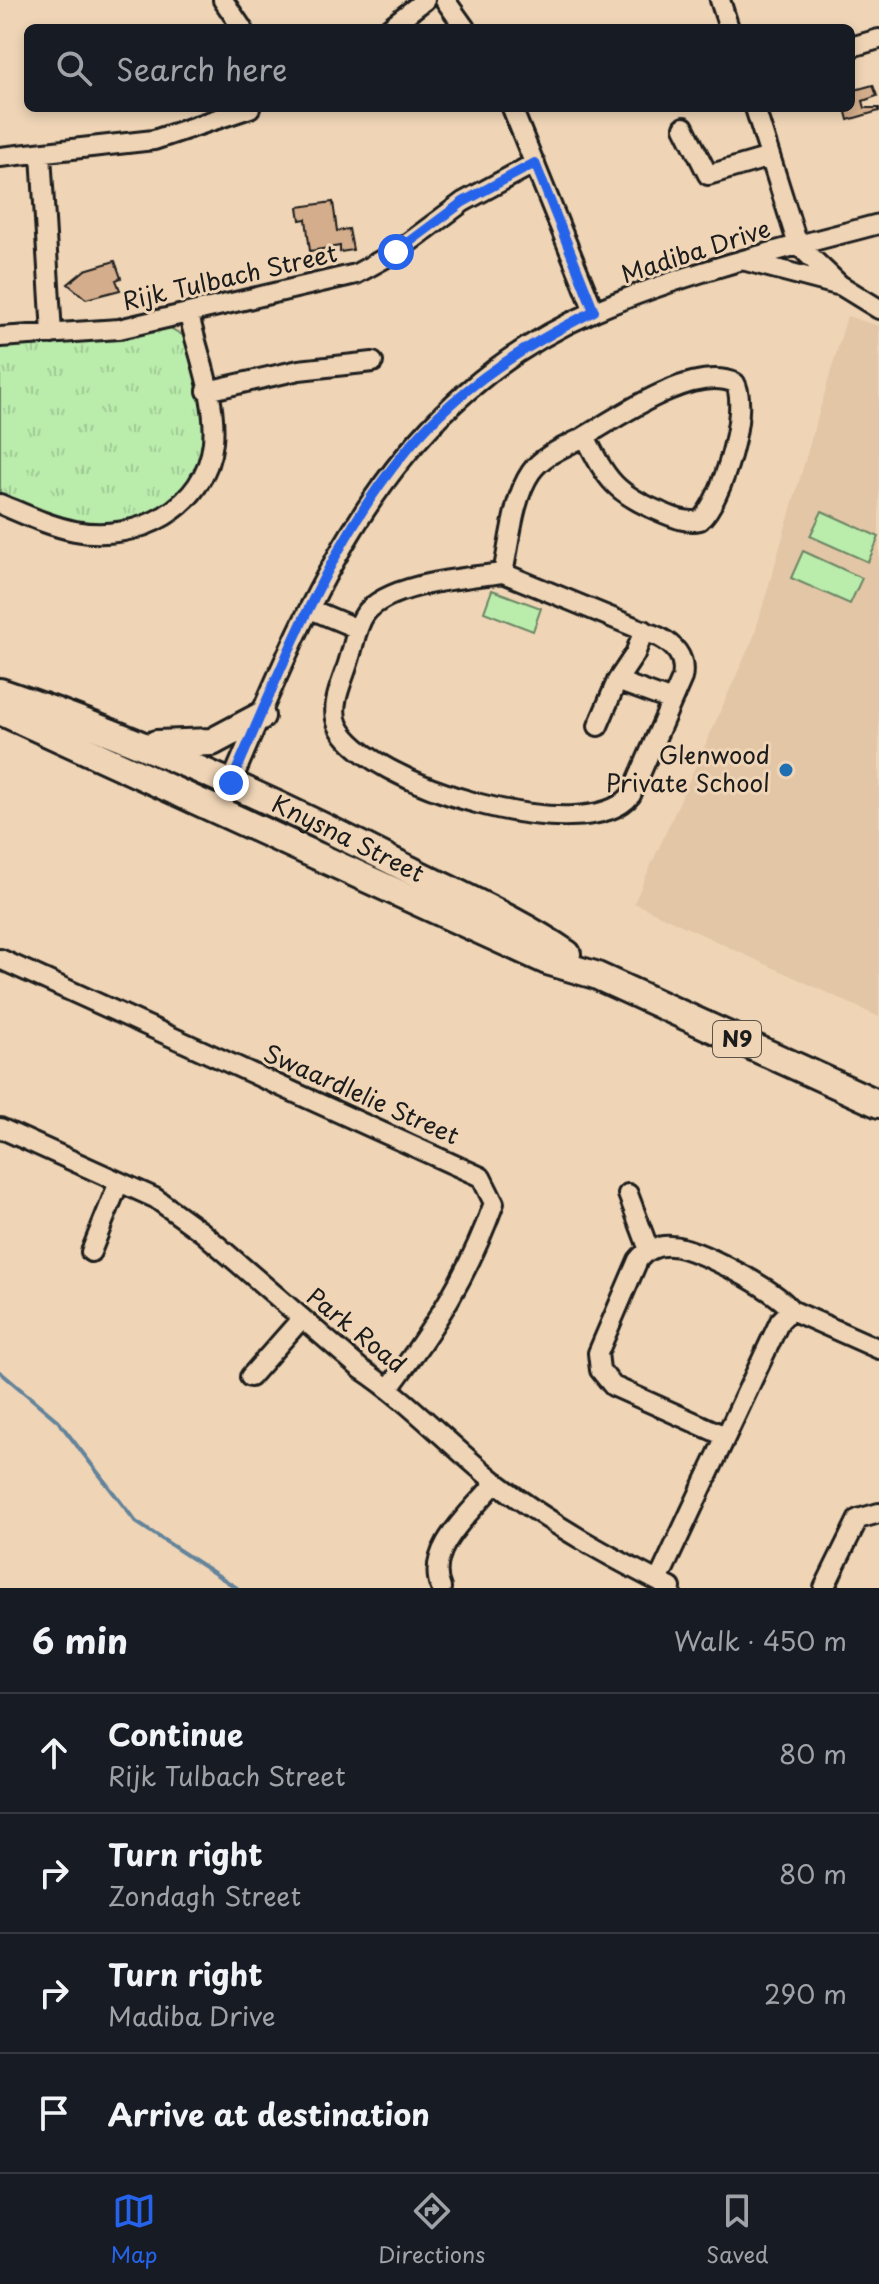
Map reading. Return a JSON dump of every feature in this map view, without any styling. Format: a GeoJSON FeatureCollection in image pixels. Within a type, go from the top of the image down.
{"type":"FeatureCollection","features":[{"type":"Feature","properties":{"kind":"highway","name":"Knysna Street"},"geometry":{"type":"LineString","coordinates":[[0,692],[132,741],[231,783],[557,946],[595,975]]}},
{"type":"Feature","properties":{"kind":"highway","name":"Knysna Street"},"geometry":{"type":"LineString","coordinates":[[0,711],[547,961],[595,975],[879,1104]]}},
{"type":"Feature","properties":{"kind":"highway"},"geometry":{"type":"LineString","coordinates":[[132,741],[197,745],[212,742],[261,716]]}},
{"type":"Feature","properties":{"kind":"street"},"geometry":{"type":"LineString","coordinates":[[223,0],[239,24]]}},
{"type":"Feature","properties":{"kind":"street"},"geometry":{"type":"LineString","coordinates":[[394,24],[425,0]]}},
{"type":"Feature","properties":{"kind":"street"},"geometry":{"type":"LineString","coordinates":[[445,0],[462,24]]}},
{"type":"Feature","properties":{"kind":"street"},"geometry":{"type":"LineString","coordinates":[[720,0],[728,24]]}},
{"type":"Feature","properties":{"kind":"street"},"geometry":{"type":"LineString","coordinates":[[855,46],[879,39]]}},
{"type":"Feature","properties":{"kind":"street"},"geometry":{"type":"LineString","coordinates":[[0,157],[154,140],[238,112]]}},
{"type":"Feature","properties":{"kind":"street"},"geometry":{"type":"LineString","coordinates":[[514,112],[594,311]]}},
{"type":"Feature","properties":{"kind":"street"},"geometry":{"type":"LineString","coordinates":[[756,112],[798,245],[840,285],[879,309]]}},
{"type":"Feature","properties":{"kind":"street"},"geometry":{"type":"LineString","coordinates":[[684,127],[705,174],[709,176],[770,157]]}},
{"type":"Feature","properties":{"kind":"street"},"geometry":{"type":"LineString","coordinates":[[41,154],[52,334]]}},
{"type":"Feature","properties":{"kind":"street","name":"Rijk Tulbach Street"},"geometry":{"type":"LineString","coordinates":[[0,337],[119,329],[356,274],[396,252],[463,202],[535,163]]}},
{"type":"Feature","properties":{"kind":"street","name":"Madiba Drive"},"geometry":{"type":"LineString","coordinates":[[219,811],[310,609],[372,495],[427,428],[495,367],[594,311],[675,280],[879,224]]}},
{"type":"Feature","properties":{"kind":"street"},"geometry":{"type":"LineString","coordinates":[[745,260],[840,285]]}},
{"type":"Feature","properties":{"kind":"street"},"geometry":{"type":"LineString","coordinates":[[0,504],[79,532],[138,529],[182,505],[206,469],[213,442],[207,391],[189,315]]}},
{"type":"Feature","properties":{"kind":"street"},"geometry":{"type":"LineString","coordinates":[[207,391],[299,370],[373,362]]}},
{"type":"Feature","properties":{"kind":"street"},"geometry":{"type":"LineString","coordinates":[[503,573],[525,481],[539,462],[585,436],[665,392],[715,378],[735,383],[739,390],[733,442],[714,504],[700,520],[686,521],[629,500],[603,475],[585,436]]}},
{"type":"Feature","properties":{"kind":"street"},"geometry":{"type":"LineString","coordinates":[[503,573],[644,630],[670,643],[681,657],[684,667],[672,701],[631,795],[618,807],[596,812],[530,813],[459,801],[384,765],[354,746],[342,732],[335,709],[365,614],[383,598],[413,588],[503,573]]}},
{"type":"Feature","properties":{"kind":"street"},"geometry":{"type":"LineString","coordinates":[[310,609],[358,629]]}},
{"type":"Feature","properties":{"kind":"street"},"geometry":{"type":"LineString","coordinates":[[598,726],[644,630]]}},
{"type":"Feature","properties":{"kind":"street"},"geometry":{"type":"LineString","coordinates":[[617,681],[672,701]]}},
{"type":"Feature","properties":{"kind":"street","name":"Swaardlelie Street"},"geometry":{"type":"LineString","coordinates":[[0,959],[481,1177],[494,1203],[484,1229],[437,1324],[389,1388]]}},
{"type":"Feature","properties":{"kind":"street","name":"Park Road"},"geometry":{"type":"LineString","coordinates":[[0,1128],[155,1198],[202,1232],[496,1482],[550,1522],[664,1585]]}},
{"type":"Feature","properties":{"kind":"street"},"geometry":{"type":"LineString","coordinates":[[91,1252],[119,1182]]}},
{"type":"Feature","properties":{"kind":"street"},"geometry":{"type":"LineString","coordinates":[[628,1194],[649,1250]]}},
{"type":"Feature","properties":{"kind":"street"},"geometry":{"type":"LineString","coordinates":[[725,1436],[613,1386],[600,1370],[598,1353],[635,1266],[649,1250],[680,1247],[776,1292],[791,1310],[879,1349]]}},
{"type":"Feature","properties":{"kind":"street"},"geometry":{"type":"LineString","coordinates":[[664,1585],[725,1436],[774,1330],[791,1310]]}},
{"type":"Feature","properties":{"kind":"street"},"geometry":{"type":"LineString","coordinates":[[250,1377],[302,1318]]}},
{"type":"Feature","properties":{"kind":"street"},"geometry":{"type":"LineString","coordinates":[[441,1588],[435,1569],[438,1553],[496,1482]]}},
{"type":"Feature","properties":{"kind":"street"},"geometry":{"type":"LineString","coordinates":[[824,1588],[858,1519],[879,1513]]}},
{"type":"Feature","properties":{"kind":"shaded area","name":"Glenwood Private School"},"geometry":{"type":"Polygon","coordinates":[[[847,316],[879,326],[879,1017],[634,903],[754,636],[847,316]]]}},
{"type":"Feature","properties":{"kind":"green space"},"geometry":{"type":"Polygon","coordinates":[[[170,328],[184,336],[207,423],[203,456],[181,492],[145,516],[102,525],[59,519],[0,493],[0,345],[101,338],[170,328]]]}},
{"type":"Feature","properties":{"kind":"green space"},"geometry":{"type":"Polygon","coordinates":[[[822,511],[879,537],[868,562],[810,536],[822,511]]]}},
{"type":"Feature","properties":{"kind":"green space"},"geometry":{"type":"Polygon","coordinates":[[[803,551],[862,578],[850,604],[791,578],[803,551]]]}},
{"type":"Feature","properties":{"kind":"green space"},"geometry":{"type":"Polygon","coordinates":[[[492,590],[541,608],[533,631],[484,612],[492,590]]]}},
{"type":"Feature","properties":{"kind":"building"},"geometry":{"type":"Polygon","coordinates":[[[873,85],[877,96],[863,101],[865,108],[879,108],[879,111],[848,120],[846,112],[855,112],[855,90],[873,85]]]}},
{"type":"Feature","properties":{"kind":"building"},"geometry":{"type":"Polygon","coordinates":[[[333,202],[337,231],[349,229],[353,250],[340,252],[340,246],[310,251],[306,219],[300,220],[298,207],[333,202]]]}},
{"type":"Feature","properties":{"kind":"building"},"geometry":{"type":"Polygon","coordinates":[[[115,261],[121,278],[116,280],[120,290],[86,299],[68,284],[85,270],[115,261]]]}},
{"type":"Feature","properties":{"kind":"waterway"},"geometry":{"type":"LineString","coordinates":[[0,1372],[58,1421],[136,1522],[237,1588]]}},
{"type":"Feature","properties":{"kind":"place","name":"Glenwood Private School"},"geometry":{"type":"Point","coordinates":[786,770]}},
{"type":"Feature","properties":{"kind":"route"},"geometry":{"type":"LineString","coordinates":[[231,783],[318,594],[372,495],[406,450],[451,404],[495,367],[594,311],[535,163],[463,202],[396,252]]}}]}
